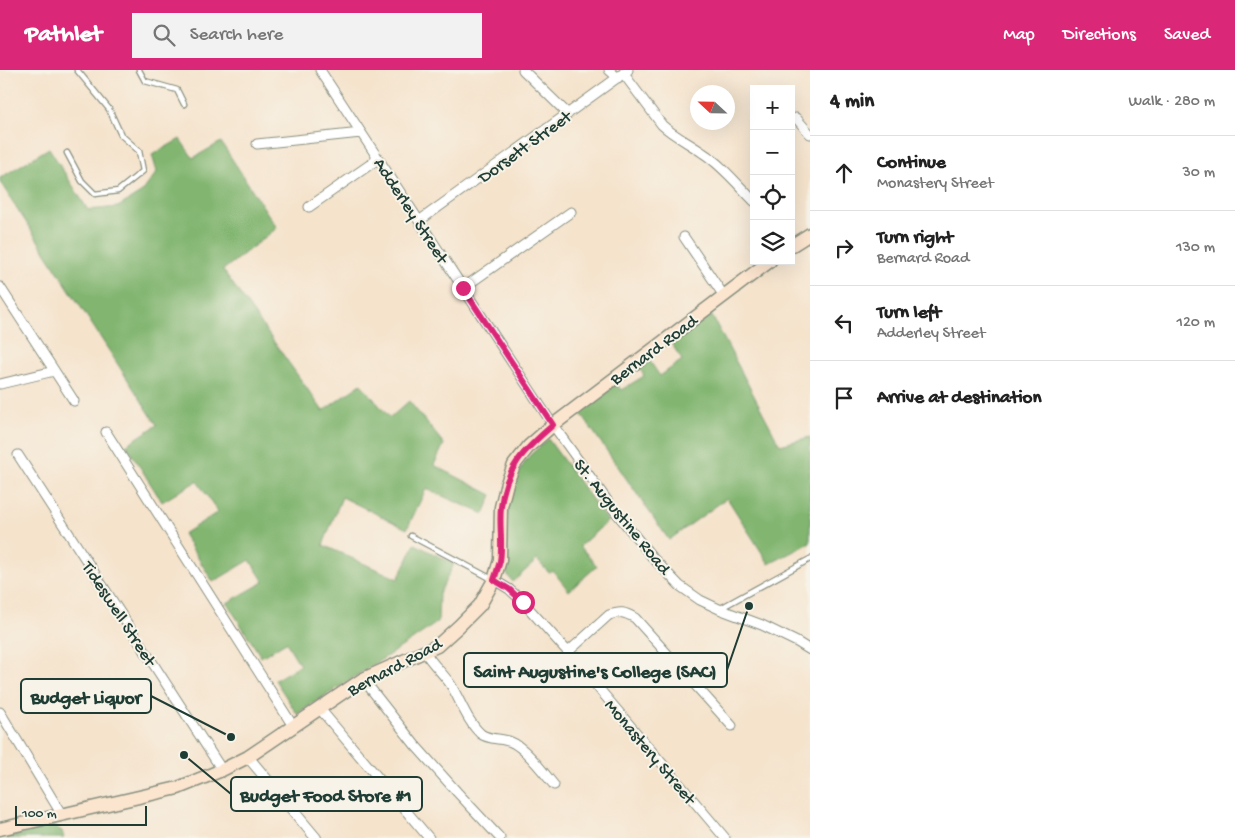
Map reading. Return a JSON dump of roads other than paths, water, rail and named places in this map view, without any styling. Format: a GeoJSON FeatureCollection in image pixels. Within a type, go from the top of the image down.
{"type":"FeatureCollection","features":[{"type":"Feature","properties":{"kind":"main road"},"geometry":{"type":"LineString","coordinates":[[795,242],[810,234]]}},
{"type":"Feature","properties":{"kind":"main road","name":"Bernard Road"},"geometry":{"type":"LineString","coordinates":[[0,829],[178,788],[222,770],[248,757],[363,679],[438,646],[480,605],[494,580],[500,560],[501,507],[506,483],[514,465],[529,446],[553,425],[765,265]]}},
{"type":"Feature","properties":{"kind":"street","name":"Adderley Street"},"geometry":{"type":"LineString","coordinates":[[320,70],[553,425]]}},
{"type":"Feature","properties":{"kind":"street"},"geometry":{"type":"LineString","coordinates":[[524,70],[568,114]]}},
{"type":"Feature","properties":{"kind":"street"},"geometry":{"type":"LineString","coordinates":[[609,70],[623,74],[669,131],[705,154],[750,197]]}},
{"type":"Feature","properties":{"kind":"street","name":"Dorsett Street"},"geometry":{"type":"LineString","coordinates":[[419,221],[623,74]]}},
{"type":"Feature","properties":{"kind":"street"},"geometry":{"type":"LineString","coordinates":[[796,118],[810,134]]}},
{"type":"Feature","properties":{"kind":"street"},"geometry":{"type":"LineString","coordinates":[[257,144],[361,133]]}},
{"type":"Feature","properties":{"kind":"street"},"geometry":{"type":"LineString","coordinates":[[308,207],[378,159]]}},
{"type":"Feature","properties":{"kind":"street"},"geometry":{"type":"LineString","coordinates":[[463,288],[571,212]]}},
{"type":"Feature","properties":{"kind":"street"},"geometry":{"type":"LineString","coordinates":[[684,237],[724,296]]}},
{"type":"Feature","properties":{"kind":"street"},"geometry":{"type":"LineString","coordinates":[[0,287],[74,402]]}},
{"type":"Feature","properties":{"kind":"street"},"geometry":{"type":"LineString","coordinates":[[0,384],[54,371]]}},
{"type":"Feature","properties":{"kind":"street","name":"St. Augustine Road"},"geometry":{"type":"LineString","coordinates":[[553,425],[614,510],[653,558],[680,586],[700,600],[718,609],[762,625],[810,650]]}},
{"type":"Feature","properties":{"kind":"street"},"geometry":{"type":"LineString","coordinates":[[106,432],[293,726]]}},
{"type":"Feature","properties":{"kind":"street","name":"Tideswell Street"},"geometry":{"type":"LineString","coordinates":[[18,455],[222,770]]}},
{"type":"Feature","properties":{"kind":"street","name":"Monastery Street"},"geometry":{"type":"LineString","coordinates":[[494,580],[509,589],[523,602],[568,652],[725,838]]}},
{"type":"Feature","properties":{"kind":"street"},"geometry":{"type":"LineString","coordinates":[[568,652],[609,615],[618,612],[624,613],[635,618],[732,726]]}},
{"type":"Feature","properties":{"kind":"street"},"geometry":{"type":"LineString","coordinates":[[425,652],[450,684],[471,722],[480,733],[485,737],[510,741],[517,745],[554,785]]}},
{"type":"Feature","properties":{"kind":"street"},"geometry":{"type":"LineString","coordinates":[[363,679],[415,745],[500,838]]}},
{"type":"Feature","properties":{"kind":"street"},"geometry":{"type":"LineString","coordinates":[[320,709],[429,838]]}},
{"type":"Feature","properties":{"kind":"street"},"geometry":{"type":"LineString","coordinates":[[0,712],[62,815]]}},
{"type":"Feature","properties":{"kind":"street"},"geometry":{"type":"LineString","coordinates":[[248,757],[316,838]]}},
{"type":"Feature","properties":{"kind":"lane"},"geometry":{"type":"LineString","coordinates":[[67,153],[82,181],[95,194],[118,191],[143,171],[139,151],[121,136],[110,109],[77,70]]}},
{"type":"Feature","properties":{"kind":"lane"},"geometry":{"type":"LineString","coordinates":[[139,70],[145,81],[177,90],[184,104]]}},
{"type":"Feature","properties":{"kind":"lane"},"geometry":{"type":"LineString","coordinates":[[411,536],[494,580]]}},
{"type":"Feature","properties":{"kind":"lane"},"geometry":{"type":"LineString","coordinates":[[718,609],[810,559]]}},
{"type":"Feature","properties":{"kind":"place","name":"Saint Augustine's College (SAC)"},"geometry":{"type":"Point","coordinates":[749,606]}},
{"type":"Feature","properties":{"kind":"place","name":"Budget Liquor"},"geometry":{"type":"Point","coordinates":[231,737]}},
{"type":"Feature","properties":{"kind":"place","name":"Budget Food Store #1"},"geometry":{"type":"Point","coordinates":[184,755]}}]}
